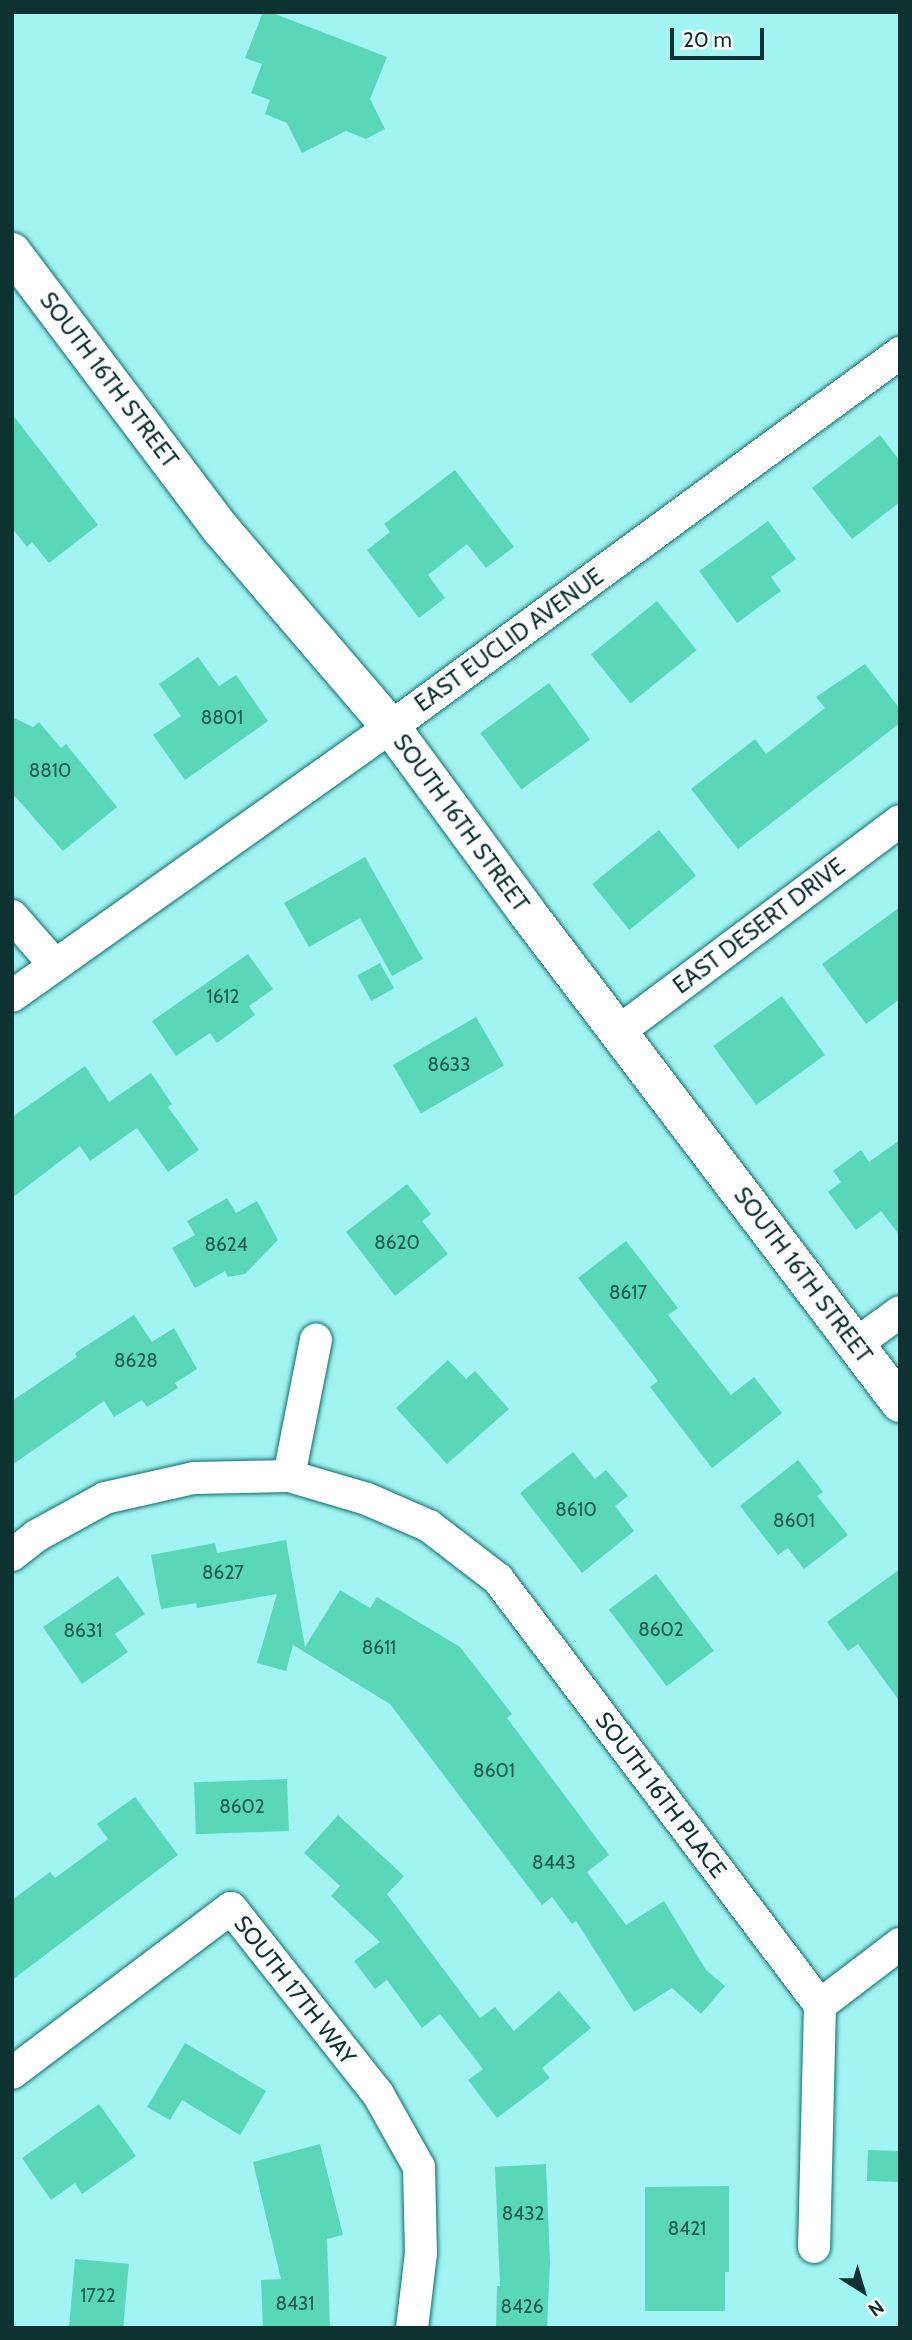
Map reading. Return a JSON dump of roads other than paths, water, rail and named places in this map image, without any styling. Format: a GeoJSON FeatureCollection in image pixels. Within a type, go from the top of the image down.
{"type":"FeatureCollection","features":[{"type":"Feature","properties":{"kind":"main road","name":"SOUTH 16TH STREET"},"geometry":{"type":"LineString","coordinates":[[12,252],[221,529],[391,727],[618,1032],[900,1403]]}},
{"type":"Feature","properties":{"kind":"street","name":"EAST EUCLID AVENUE"},"geometry":{"type":"LineString","coordinates":[[12,996],[391,727],[900,354]]}},
{"type":"Feature","properties":{"kind":"street","name":"EAST DESERT DRIVE"},"geometry":{"type":"LineString","coordinates":[[618,1032],[900,821]]}},
{"type":"Feature","properties":{"kind":"street"},"geometry":{"type":"LineString","coordinates":[[12,916],[54,964]]}},
{"type":"Feature","properties":{"kind":"street"},"geometry":{"type":"LineString","coordinates":[[856,1344],[900,1312]]}},
{"type":"Feature","properties":{"kind":"street"},"geometry":{"type":"LineString","coordinates":[[289,1476],[316,1340]]}},
{"type":"Feature","properties":{"kind":"street","name":"SOUTH 16TH PLACE"},"geometry":{"type":"LineString","coordinates":[[12,1555],[36,1536],[105,1498],[194,1478],[289,1476],[367,1499],[429,1526],[498,1579],[820,2005]]}},
{"type":"Feature","properties":{"kind":"street","name":"SOUTH 17TH WAY"},"geometry":{"type":"LineString","coordinates":[[12,2073],[231,1908],[377,2094],[419,2167],[421,2253],[412,2328]]}},
{"type":"Feature","properties":{"kind":"street"},"geometry":{"type":"LineString","coordinates":[[814,2247],[820,2005],[900,1944]]}}]}
